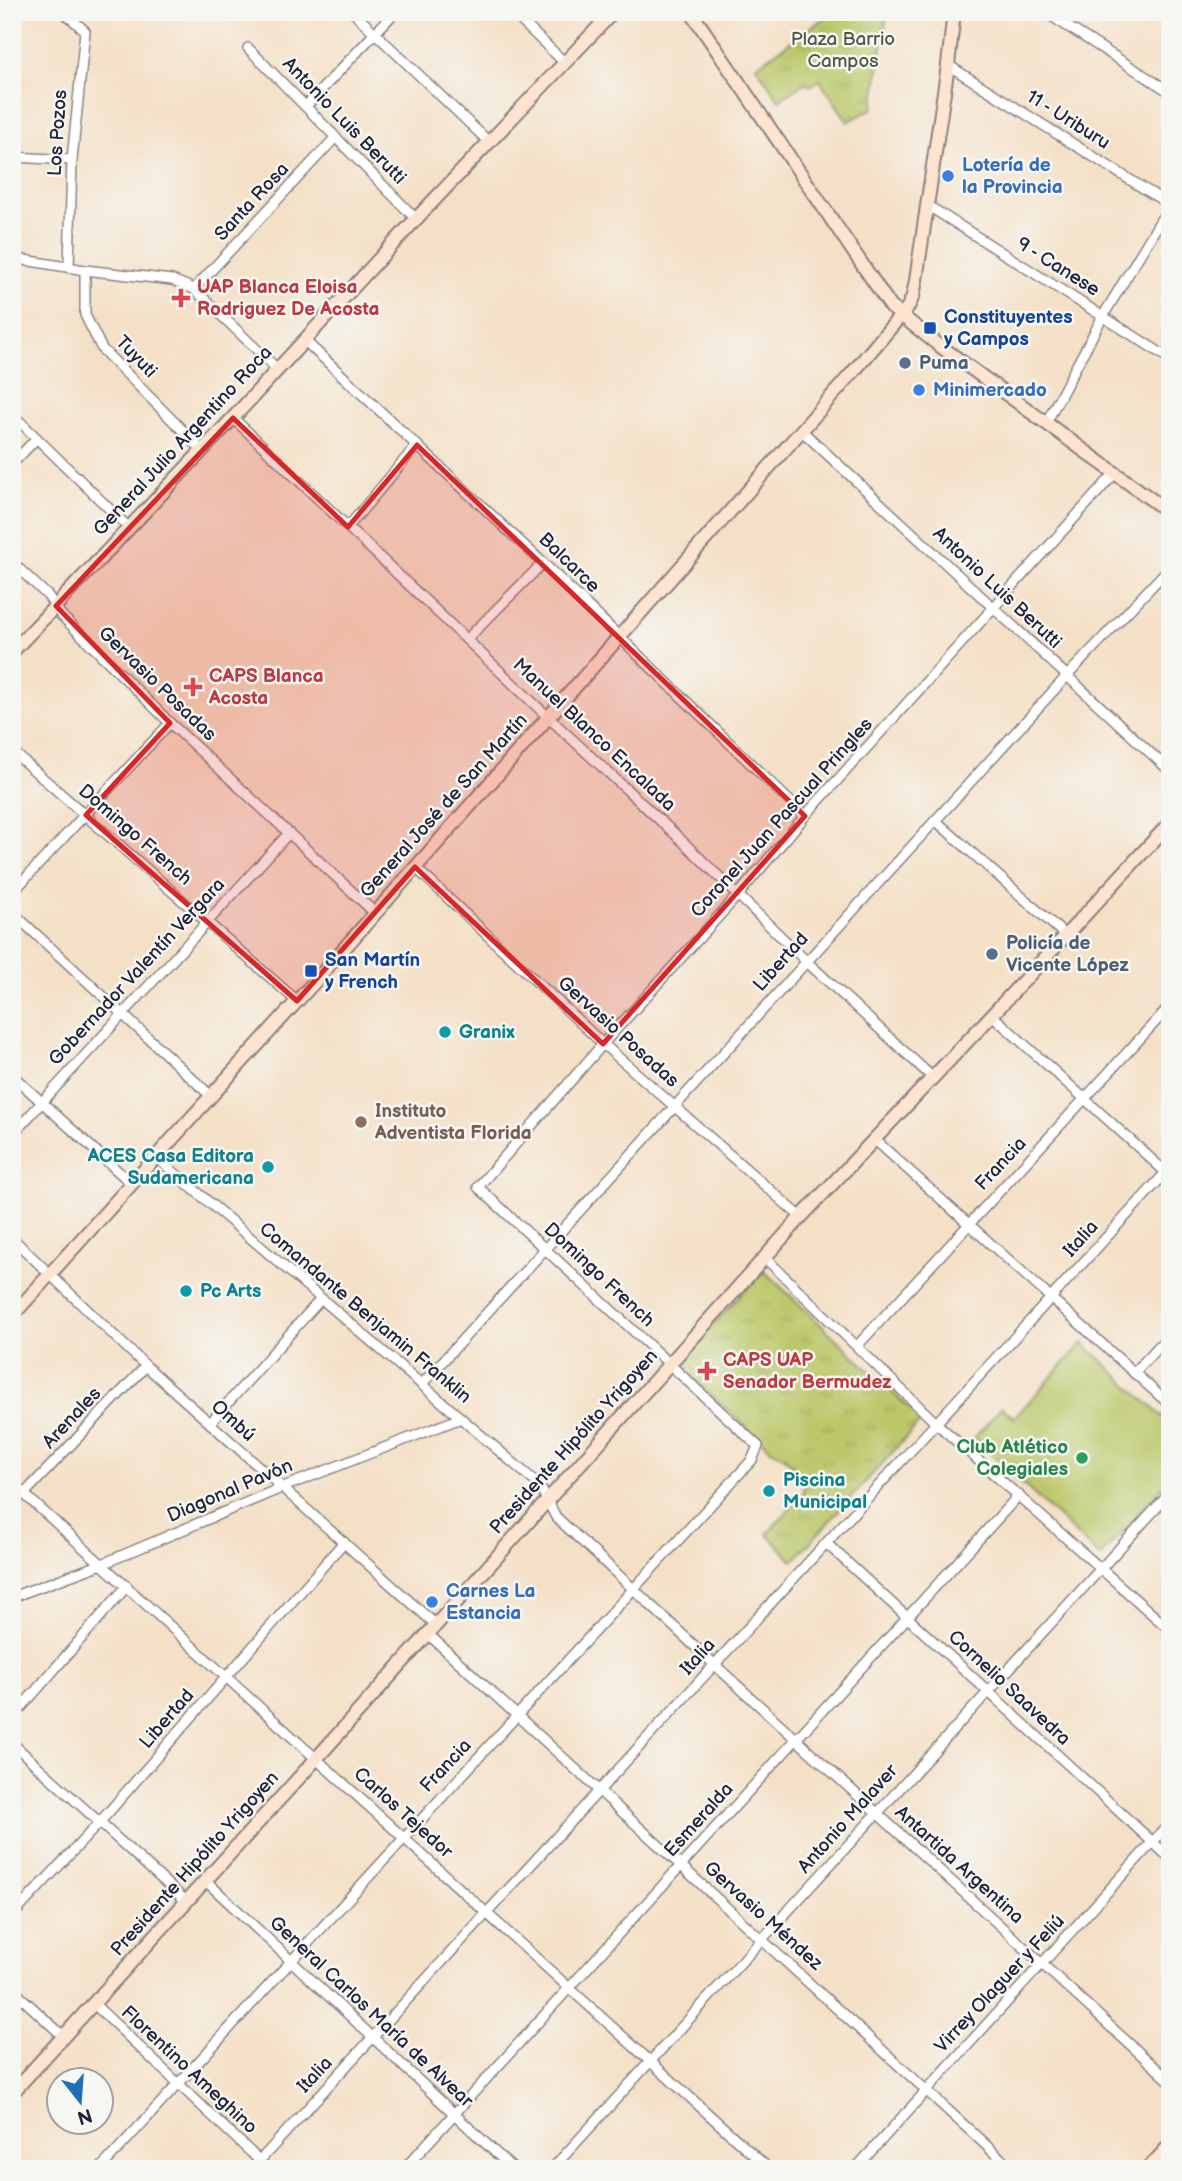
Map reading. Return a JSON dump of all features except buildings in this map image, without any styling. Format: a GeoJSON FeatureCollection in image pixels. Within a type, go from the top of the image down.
{"type":"FeatureCollection","features":[{"type":"Feature","properties":{"kind":"street","name":"Los Pozos"},"geometry":{"type":"LineString","coordinates":[[64,12],[85,31],[72,160],[69,267]]}},
{"type":"Feature","properties":{"kind":"street"},"geometry":{"type":"LineString","coordinates":[[353,12],[489,143]]}},
{"type":"Feature","properties":{"kind":"street"},"geometry":{"type":"LineString","coordinates":[[306,106],[395,12]]}},
{"type":"Feature","properties":{"kind":"street"},"geometry":{"type":"LineString","coordinates":[[512,12],[565,63]]}},
{"type":"Feature","properties":{"kind":"street","name":"General Julio Argentino Roca"},"geometry":{"type":"LineString","coordinates":[[12,652],[613,12]]}},
{"type":"Feature","properties":{"kind":"street"},"geometry":{"type":"LineString","coordinates":[[691,12],[883,297],[900,316],[1170,513]]}},
{"type":"Feature","properties":{"kind":"street","name":"General José de San Martín"},"geometry":{"type":"LineString","coordinates":[[12,1316],[297,1001],[900,316],[913,296],[954,12]]}},
{"type":"Feature","properties":{"kind":"street"},"geometry":{"type":"LineString","coordinates":[[1045,12],[1170,92]]}},
{"type":"Feature","properties":{"kind":"street","name":"Antonio Luis Berutti"},"geometry":{"type":"LineString","coordinates":[[247,48],[416,219]]}},
{"type":"Feature","properties":{"kind":"street","name":"11 - Uriburu"},"geometry":{"type":"LineString","coordinates":[[948,65],[1170,205]]}},
{"type":"Feature","properties":{"kind":"street","name":"Santa Rosa"},"geometry":{"type":"LineString","coordinates":[[194,289],[335,138]]}},
{"type":"Feature","properties":{"kind":"street"},"geometry":{"type":"LineString","coordinates":[[12,157],[72,160]]}},
{"type":"Feature","properties":{"kind":"street","name":"9 - Canese"},"geometry":{"type":"LineString","coordinates":[[928,205],[1170,359]]}},
{"type":"Feature","properties":{"kind":"street"},"geometry":{"type":"LineString","coordinates":[[1046,424],[1103,316],[1162,218],[1170,211]]}},
{"type":"Feature","properties":{"kind":"street"},"geometry":{"type":"LineString","coordinates":[[12,258],[172,280],[194,289],[277,369]]}},
{"type":"Feature","properties":{"kind":"street","name":"Tuyuti"},"geometry":{"type":"LineString","coordinates":[[85,270],[85,315],[102,349],[202,450]]}},
{"type":"Feature","properties":{"kind":"street","name":"Balcarce"},"geometry":{"type":"LineString","coordinates":[[304,340],[543,563],[805,816]]}},
{"type":"Feature","properties":{"kind":"street"},"geometry":{"type":"LineString","coordinates":[[12,414],[129,528]]}},
{"type":"Feature","properties":{"kind":"street","name":"Manuel Blanco Encalada"},"geometry":{"type":"LineString","coordinates":[[233,418],[548,718],[932,1077]]}},
{"type":"Feature","properties":{"kind":"street","name":"Antonio Luis Berutti"},"geometry":{"type":"LineString","coordinates":[[801,430],[1170,771]]}},
{"type":"Feature","properties":{"kind":"street"},"geometry":{"type":"LineString","coordinates":[[12,464],[37,439]]}},
{"type":"Feature","properties":{"kind":"street"},"geometry":{"type":"LineString","coordinates":[[348,527],[418,445]]}},
{"type":"Feature","properties":{"kind":"street","name":"Coronel Juan Pascual Pringles"},"geometry":{"type":"LineString","coordinates":[[478,1187],[805,816],[1115,473]]}},
{"type":"Feature","properties":{"kind":"street","name":"Gervasio Posadas"},"geometry":{"type":"LineString","coordinates":[[12,562],[56,606],[61,615],[170,723],[375,913]]}},
{"type":"Feature","properties":{"kind":"street"},"geometry":{"type":"LineString","coordinates":[[467,639],[543,563]]}},
{"type":"Feature","properties":{"kind":"street","name":"Libertad"},"geometry":{"type":"LineString","coordinates":[[422,1384],[935,820],[1170,567]]}},
{"type":"Feature","properties":{"kind":"street"},"geometry":{"type":"LineString","coordinates":[[12,893],[170,723]]}},
{"type":"Feature","properties":{"kind":"street","name":"Domingo French"},"geometry":{"type":"LineString","coordinates":[[12,751],[297,1001]]}},
{"type":"Feature","properties":{"kind":"street"},"geometry":{"type":"LineString","coordinates":[[935,820],[1065,935]]}},
{"type":"Feature","properties":{"kind":"street","name":"Presidente Hipólito Yrigoyen"},"geometry":{"type":"LineString","coordinates":[[12,2093],[316,1759],[801,1217],[1170,823]]}},
{"type":"Feature","properties":{"kind":"street","name":"Gobernador Valentín Vergara"},"geometry":{"type":"LineString","coordinates":[[12,1135],[289,833]]}},
{"type":"Feature","properties":{"kind":"street","name":"Gervasio Posadas"},"geometry":{"type":"LineString","coordinates":[[415,867],[603,1044],[801,1217]]}},
{"type":"Feature","properties":{"kind":"street"},"geometry":{"type":"LineString","coordinates":[[12,912],[211,1096]]}},
{"type":"Feature","properties":{"kind":"street","name":"Francia"},"geometry":{"type":"LineString","coordinates":[[857,1346],[1170,1006]]}},
{"type":"Feature","properties":{"kind":"street"},"geometry":{"type":"LineString","coordinates":[[992,1015],[1084,1100],[1168,1172]]}},
{"type":"Feature","properties":{"kind":"street"},"geometry":{"type":"LineString","coordinates":[[12,1076],[132,1184]]}},
{"type":"Feature","properties":{"kind":"street"},"geometry":{"type":"LineString","coordinates":[[874,1139],[1170,1405]]}},
{"type":"Feature","properties":{"kind":"street","name":"Comandante Benjamin Franklin"},"geometry":{"type":"LineString","coordinates":[[156,1157],[539,1485],[547,1499]]}},
{"type":"Feature","properties":{"kind":"street","name":"Italia"},"geometry":{"type":"LineString","coordinates":[[252,2169],[1168,1172]]}},
{"type":"Feature","properties":{"kind":"street","name":"Domingo French"},"geometry":{"type":"LineString","coordinates":[[478,1187],[758,1446]]}},
{"type":"Feature","properties":{"kind":"street","name":"Ombú"},"geometry":{"type":"LineString","coordinates":[[12,1238],[146,1366],[344,1542],[431,1628]]}},
{"type":"Feature","properties":{"kind":"street"},"geometry":{"type":"LineString","coordinates":[[765,1258],[936,1423],[1170,1630]]}},
{"type":"Feature","properties":{"kind":"street"},"geometry":{"type":"LineString","coordinates":[[210,1423],[320,1300]]}},
{"type":"Feature","properties":{"kind":"street"},"geometry":{"type":"LineString","coordinates":[[1134,1373],[1170,1334]]}},
{"type":"Feature","properties":{"kind":"street","name":"Arenales"},"geometry":{"type":"LineString","coordinates":[[24,1494],[146,1366]]}},
{"type":"Feature","properties":{"kind":"street","name":"Diagonal Pavón"},"geometry":{"type":"LineString","coordinates":[[12,1597],[102,1564],[281,1488],[461,1418]]}},
{"type":"Feature","properties":{"kind":"street","name":"Francia"},"geometry":{"type":"LineString","coordinates":[[100,2169],[752,1460],[758,1446]]}},
{"type":"Feature","properties":{"kind":"street","name":"Carlos Tejedor"},"geometry":{"type":"LineString","coordinates":[[12,1483],[769,2169]]}},
{"type":"Feature","properties":{"kind":"street","name":"Antonio Malaver"},"geometry":{"type":"LineString","coordinates":[[552,2169],[1170,1493]]}},
{"type":"Feature","properties":{"kind":"street","name":"Esmeralda"},"geometry":{"type":"LineString","coordinates":[[404,2169],[1019,1495]]}},
{"type":"Feature","properties":{"kind":"street","name":"Antartida Argentina"},"geometry":{"type":"LineString","coordinates":[[547,1499],[556,1517],[633,1589],[1170,2081]]}},
{"type":"Feature","properties":{"kind":"street","name":"Libertad"},"geometry":{"type":"LineString","coordinates":[[12,1916],[228,1678],[344,1542]]}},
{"type":"Feature","properties":{"kind":"street","name":"Cornelio Saavedra"},"geometry":{"type":"LineString","coordinates":[[826,1543],[1170,1858]]}},
{"type":"Feature","properties":{"kind":"street"},"geometry":{"type":"LineString","coordinates":[[12,1718],[127,1586]]}},
{"type":"Feature","properties":{"kind":"street","name":"Gervasio Méndez"},"geometry":{"type":"LineString","coordinates":[[431,1628],[516,1716],[1012,2169]]}},
{"type":"Feature","properties":{"kind":"street"},"geometry":{"type":"LineString","coordinates":[[12,1743],[187,1902]]}},
{"type":"Feature","properties":{"kind":"street","name":"Virrey Olaguer y Feliú"},"geometry":{"type":"LineString","coordinates":[[855,2169],[1170,1823]]}},
{"type":"Feature","properties":{"kind":"street","name":"General Carlos María de Alvear"},"geometry":{"type":"LineString","coordinates":[[206,1881],[513,2169]]}},
{"type":"Feature","properties":{"kind":"street"},"geometry":{"type":"LineString","coordinates":[[12,1989],[63,2036]]}},
{"type":"Feature","properties":{"kind":"street","name":"Florentino Ameghino"},"geometry":{"type":"LineString","coordinates":[[94,2004],[260,2161]]}},
{"type":"Feature","properties":{"kind":"street"},"geometry":{"type":"LineString","coordinates":[[1148,2169],[1170,2145]]}},
{"type":"Feature","properties":{"kind":"highlighted area"},"geometry":{"type":"Polygon","coordinates":[[[233,418],[348,527],[417,445],[805,816],[603,1044],[415,867],[297,1001],[86,815],[170,723],[56,606],[233,418]]]}},
{"type":"Feature","properties":{"kind":"green space","name":"Plaza Barrio Campos"},"geometry":{"type":"Polygon","coordinates":[[[833,12],[887,12],[873,108],[848,122],[820,80],[810,86],[806,82],[779,100],[756,66],[833,12]]]}},
{"type":"Feature","properties":{"kind":"green space"},"geometry":{"type":"Polygon","coordinates":[[[763,1270],[922,1420],[793,1561],[767,1534],[803,1494],[805,1479],[784,1456],[771,1450],[677,1364],[763,1270]]]}},
{"type":"Feature","properties":{"kind":"green space","name":"Club Atlético Colegiales"},"geometry":{"type":"Polygon","coordinates":[[[1083,1343],[1170,1424],[1170,1478],[1100,1557],[974,1438],[1002,1407],[1014,1418],[1083,1343]]]}},
{"type":"Feature","properties":{"kind":"place","name":"Lotería de la Provincia"},"geometry":{"type":"Point","coordinates":[948,176]}},
{"type":"Feature","properties":{"kind":"place","name":"UAP Blanca Eloisa Rodriguez De Acosta"},"geometry":{"type":"Point","coordinates":[181,298]}},
{"type":"Feature","properties":{"kind":"place","name":"Constituyentes y Campos"},"geometry":{"type":"Point","coordinates":[930,328]}},
{"type":"Feature","properties":{"kind":"place","name":"Puma"},"geometry":{"type":"Point","coordinates":[905,363]}},
{"type":"Feature","properties":{"kind":"place","name":"Minimercado"},"geometry":{"type":"Point","coordinates":[919,390]}},
{"type":"Feature","properties":{"kind":"place","name":"CAPS Blanca Acosta"},"geometry":{"type":"Point","coordinates":[193,687]}},
{"type":"Feature","properties":{"kind":"place","name":"Policía de Vicente López"},"geometry":{"type":"Point","coordinates":[992,954]}},
{"type":"Feature","properties":{"kind":"place","name":"San Martín y French"},"geometry":{"type":"Point","coordinates":[311,971]}},
{"type":"Feature","properties":{"kind":"place","name":"Granix"},"geometry":{"type":"Point","coordinates":[445,1032]}},
{"type":"Feature","properties":{"kind":"place","name":"Instituto Adventista Florida"},"geometry":{"type":"Point","coordinates":[361,1122]}},
{"type":"Feature","properties":{"kind":"place","name":"ACES Casa Editora Sudamericana"},"geometry":{"type":"Point","coordinates":[268,1167]}},
{"type":"Feature","properties":{"kind":"place","name":"Pc Arts"},"geometry":{"type":"Point","coordinates":[186,1291]}},
{"type":"Feature","properties":{"kind":"place","name":"CAPS UAP Senador Bermudez"},"geometry":{"type":"Point","coordinates":[707,1371]}},
{"type":"Feature","properties":{"kind":"place","name":"Club Atlético Colegiales"},"geometry":{"type":"Point","coordinates":[1082,1458]}},
{"type":"Feature","properties":{"kind":"place","name":"Piscina Municipal"},"geometry":{"type":"Point","coordinates":[769,1491]}},
{"type":"Feature","properties":{"kind":"place","name":"Carnes La Estancia"},"geometry":{"type":"Point","coordinates":[432,1602]}}]}
